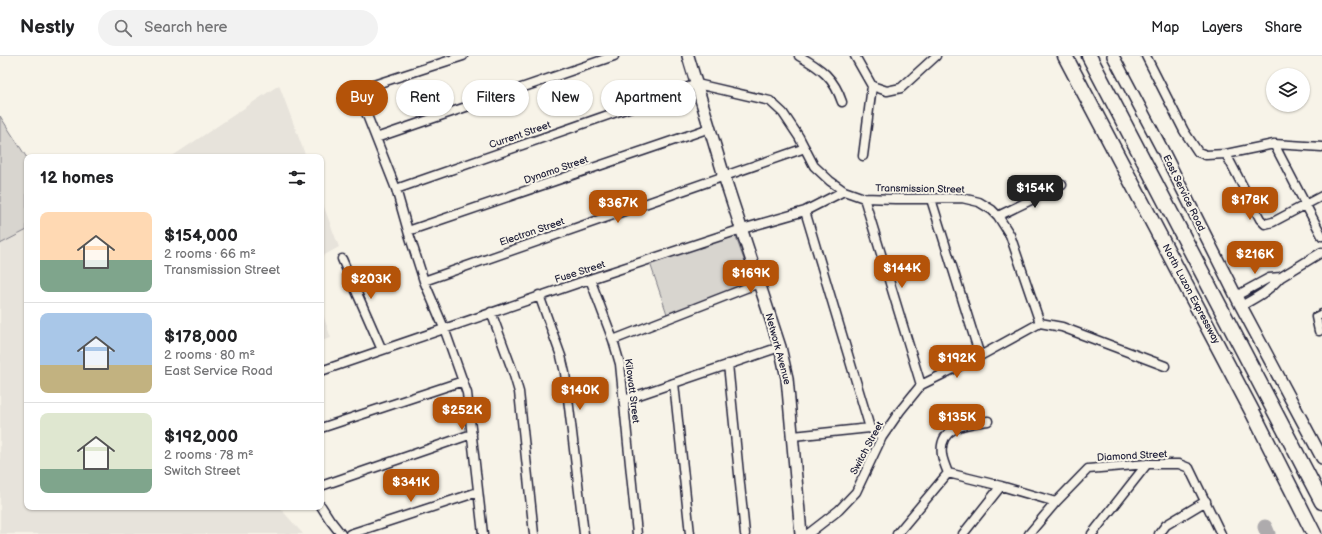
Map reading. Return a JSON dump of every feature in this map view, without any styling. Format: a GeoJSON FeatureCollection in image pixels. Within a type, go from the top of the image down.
{"type":"FeatureCollection","features":[{"type":"Feature","properties":{"kind":"highway","name":"North Luzon Expressway"},"geometry":{"type":"LineString","coordinates":[[1065,56],[1246,399],[1314,534]]}},
{"type":"Feature","properties":{"kind":"highway","name":"North Luzon Expressway"},"geometry":{"type":"LineString","coordinates":[[1089,56],[1322,502]]}},
{"type":"Feature","properties":{"kind":"street"},"geometry":{"type":"LineString","coordinates":[[463,56],[361,89],[360,95],[396,189],[424,281],[444,328],[467,393],[483,534]]}},
{"type":"Feature","properties":{"kind":"street"},"geometry":{"type":"LineString","coordinates":[[376,138],[614,56]]}},
{"type":"Feature","properties":{"kind":"street","name":"Network Avenue"},"geometry":{"type":"LineString","coordinates":[[688,56],[724,176],[780,347],[787,378],[801,534]]}},
{"type":"Feature","properties":{"kind":"street"},"geometry":{"type":"LineString","coordinates":[[799,56],[815,64],[825,73],[838,88],[842,102]]}},
{"type":"Feature","properties":{"kind":"street"},"geometry":{"type":"LineString","coordinates":[[854,56],[872,86],[863,156]]}},
{"type":"Feature","properties":{"kind":"street"},"geometry":{"type":"LineString","coordinates":[[872,86],[887,91],[901,88],[936,56]]}},
{"type":"Feature","properties":{"kind":"street","name":"East Service Road"},"geometry":{"type":"LineString","coordinates":[[1112,56],[1162,149],[1238,301],[1322,458]]}},
{"type":"Feature","properties":{"kind":"street"},"geometry":{"type":"LineString","coordinates":[[1146,56],[1184,131],[1198,152],[1206,155],[1226,154],[1274,144],[1322,147]]}},
{"type":"Feature","properties":{"kind":"street","name":"Transmission Street"},"geometry":{"type":"LineString","coordinates":[[697,84],[770,101],[783,113],[800,137],[814,166],[844,192],[864,198],[962,198],[979,202],[992,210],[998,216],[1010,235],[1040,323]]}},
{"type":"Feature","properties":{"kind":"street","name":"Current Street"},"geometry":{"type":"LineString","coordinates":[[396,189],[697,84]]}},
{"type":"Feature","properties":{"kind":"street","name":"Dynamo Street"},"geometry":{"type":"LineString","coordinates":[[408,232],[710,128]]}},
{"type":"Feature","properties":{"kind":"street"},"geometry":{"type":"LineString","coordinates":[[1274,144],[1322,236]]}},
{"type":"Feature","properties":{"kind":"street","name":"Electron Street"},"geometry":{"type":"LineString","coordinates":[[424,281],[805,148]]}},
{"type":"Feature","properties":{"kind":"street"},"geometry":{"type":"LineString","coordinates":[[1226,154],[1260,219],[1265,224],[1273,222],[1322,196]]}},
{"type":"Feature","properties":{"kind":"street"},"geometry":{"type":"LineString","coordinates":[[998,216],[1062,185]]}},
{"type":"Feature","properties":{"kind":"street","name":"Fuse Street"},"geometry":{"type":"LineString","coordinates":[[324,370],[590,279],[742,229],[805,211],[844,192]]}},
{"type":"Feature","properties":{"kind":"street"},"geometry":{"type":"LineString","coordinates":[[864,198],[921,385]]}},
{"type":"Feature","properties":{"kind":"street"},"geometry":{"type":"LineString","coordinates":[[931,199],[980,356]]}},
{"type":"Feature","properties":{"kind":"street"},"geometry":{"type":"LineString","coordinates":[[805,211],[870,428],[882,437]]}},
{"type":"Feature","properties":{"kind":"street"},"geometry":{"type":"LineString","coordinates":[[1238,301],[1259,296],[1272,287],[1281,277],[1322,252]]}},
{"type":"Feature","properties":{"kind":"street"},"geometry":{"type":"LineString","coordinates":[[342,259],[382,350]]}},
{"type":"Feature","properties":{"kind":"street","name":"Kilowatt Street"},"geometry":{"type":"LineString","coordinates":[[590,279],[613,340],[620,364],[637,534]]}},
{"type":"Feature","properties":{"kind":"street"},"geometry":{"type":"LineString","coordinates":[[613,340],[759,283]]}},
{"type":"Feature","properties":{"kind":"street"},"geometry":{"type":"LineString","coordinates":[[539,296],[561,356],[565,373],[584,534]]}},
{"type":"Feature","properties":{"kind":"street"},"geometry":{"type":"LineString","coordinates":[[491,312],[513,372],[518,392],[534,534]]}},
{"type":"Feature","properties":{"kind":"street"},"geometry":{"type":"LineString","coordinates":[[1319,330],[1316,317],[1322,314]]}},
{"type":"Feature","properties":{"kind":"street"},"geometry":{"type":"LineString","coordinates":[[1040,323],[1062,328],[1165,366]]}},
{"type":"Feature","properties":{"kind":"street","name":"Switch Street"},"geometry":{"type":"LineString","coordinates":[[808,534],[839,510],[856,492],[882,437],[900,411],[921,385],[980,356],[1040,323]]}},
{"type":"Feature","properties":{"kind":"street"},"geometry":{"type":"LineString","coordinates":[[624,400],[780,347]]}},
{"type":"Feature","properties":{"kind":"street"},"geometry":{"type":"LineString","coordinates":[[728,364],[745,534]]}},
{"type":"Feature","properties":{"kind":"street"},"geometry":{"type":"LineString","coordinates":[[324,427],[463,380]]}},
{"type":"Feature","properties":{"kind":"street"},"geometry":{"type":"LineString","coordinates":[[674,383],[690,534]]}},
{"type":"Feature","properties":{"kind":"street"},"geometry":{"type":"LineString","coordinates":[[948,473],[942,457],[944,438],[952,430],[966,425],[988,421]]}},
{"type":"Feature","properties":{"kind":"street"},"geometry":{"type":"LineString","coordinates":[[793,436],[870,428]]}},
{"type":"Feature","properties":{"kind":"street"},"geometry":{"type":"LineString","coordinates":[[324,485],[472,434]]}},
{"type":"Feature","properties":{"kind":"street"},"geometry":{"type":"LineString","coordinates":[[1092,534],[1147,464]]}},
{"type":"Feature","properties":{"kind":"street","name":"Diamond Street"},"geometry":{"type":"LineString","coordinates":[[1029,534],[1088,468],[1147,464],[1179,464],[1189,468],[1222,534]]}},
{"type":"Feature","properties":{"kind":"street"},"geometry":{"type":"LineString","coordinates":[[948,473],[1056,502]]}},
{"type":"Feature","properties":{"kind":"street"},"geometry":{"type":"LineString","coordinates":[[897,534],[948,473]]}},
{"type":"Feature","properties":{"kind":"street"},"geometry":{"type":"LineString","coordinates":[[963,534],[1001,486]]}},
{"type":"Feature","properties":{"kind":"street"},"geometry":{"type":"LineString","coordinates":[[350,534],[478,492]]}},
{"type":"Feature","properties":{"kind":"street"},"geometry":{"type":"LineString","coordinates":[[1159,534],[1166,525],[1206,501]]}},
{"type":"Feature","properties":{"kind":"street"},"geometry":{"type":"LineString","coordinates":[[324,510],[341,534]]}},
{"type":"Feature","properties":{"kind":"shaded area"},"geometry":{"type":"Polygon","coordinates":[[[279,85],[305,154],[176,154],[279,85]]]}},
{"type":"Feature","properties":{"kind":"shaded area"},"geometry":{"type":"Polygon","coordinates":[[[0,116],[24,154],[24,232],[0,244],[0,116]]]}},
{"type":"Feature","properties":{"kind":"shaded area"},"geometry":{"type":"Polygon","coordinates":[[[324,207],[339,247],[324,255],[324,207]]]}},
{"type":"Feature","properties":{"kind":"shaded area"},"geometry":{"type":"Polygon","coordinates":[[[24,232],[24,510],[282,510],[303,534],[0,534],[0,244],[24,232]]]}},
{"type":"Feature","properties":{"kind":"shaded area"},"geometry":{"type":"Polygon","coordinates":[[[734,232],[752,282],[668,317],[649,260],[734,232]]]}},
{"type":"Feature","properties":{"kind":"shaded area"},"geometry":{"type":"Polygon","coordinates":[[[324,318],[331,338],[324,340],[324,318]]]}},
{"type":"Feature","properties":{"kind":"waterway"},"geometry":{"type":"LineString","coordinates":[[1265,527],[1268,534]]}}]}
